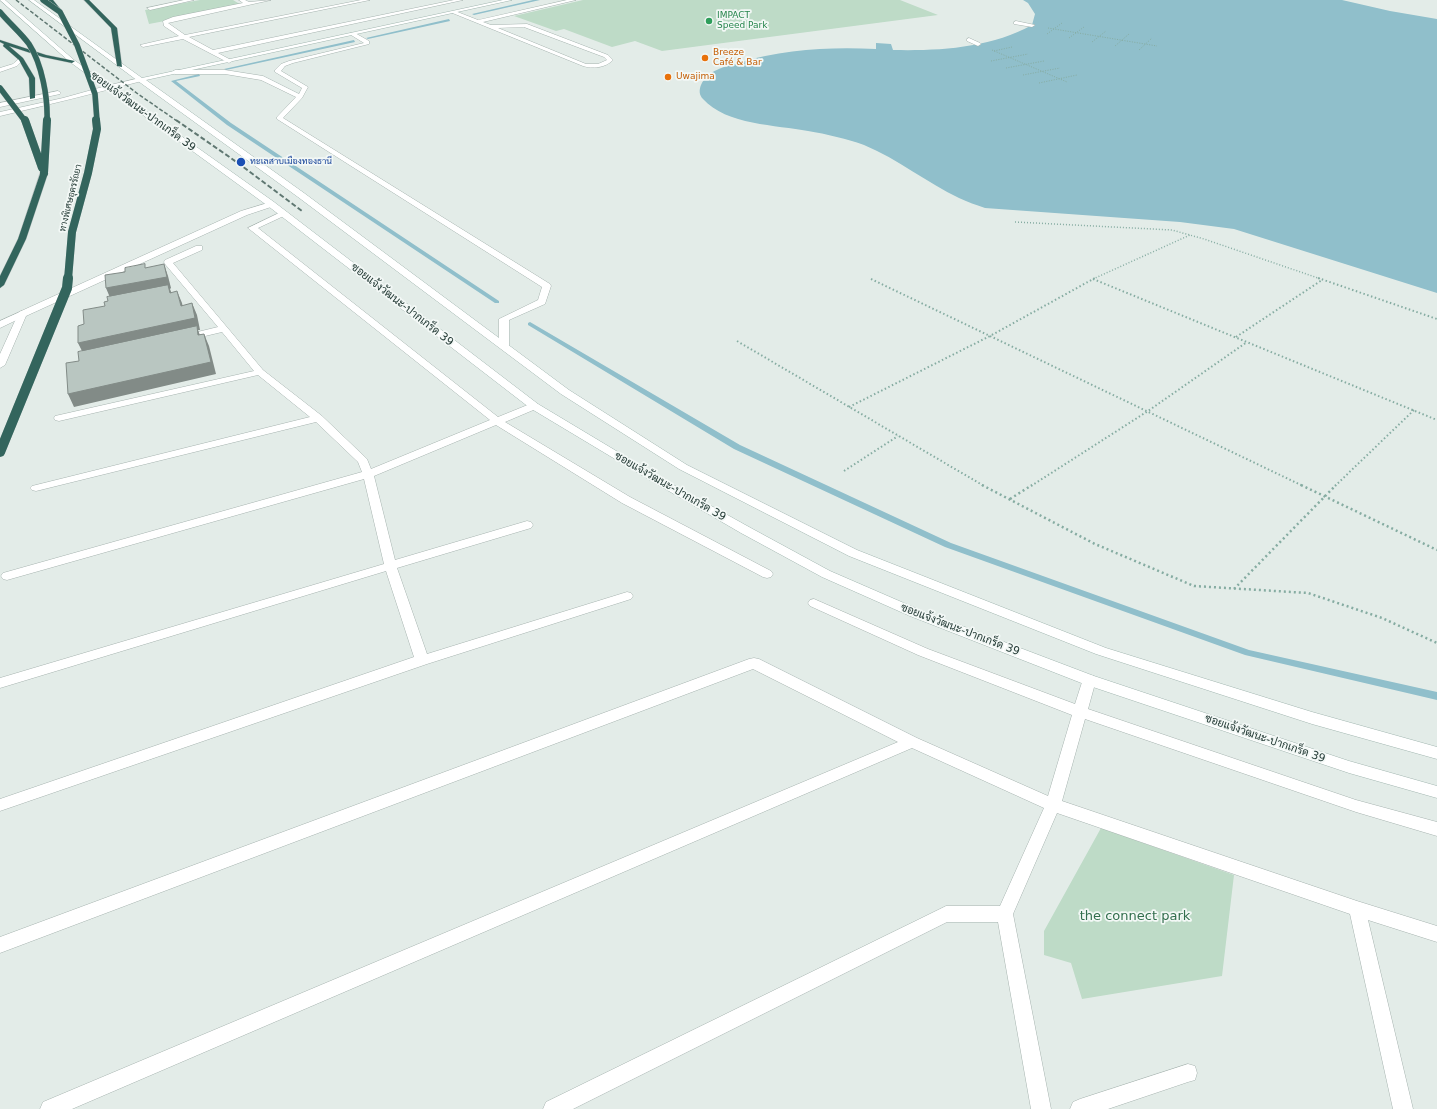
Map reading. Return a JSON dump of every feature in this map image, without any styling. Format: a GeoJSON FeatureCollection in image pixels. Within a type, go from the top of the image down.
{"type":"FeatureCollection","features":[{"type":"Feature","properties":{"kind":"highway","name":"ทางพิเศษอุดรรัถยา"},"geometry":{"type":"LineString","coordinates":[[0,452],[67,288],[72,232],[88,173],[97,129],[95,94],[77,45],[60,12],[43,0]]}},
{"type":"Feature","properties":{"kind":"highway"},"geometry":{"type":"LineString","coordinates":[[50,0],[60,12]]}},
{"type":"Feature","properties":{"kind":"highway"},"geometry":{"type":"LineString","coordinates":[[86,0],[114,28],[120,66]]}},
{"type":"Feature","properties":{"kind":"highway"},"geometry":{"type":"LineString","coordinates":[[0,12],[29,45],[42,75],[48,105],[44,173],[22,239],[0,285]]}},
{"type":"Feature","properties":{"kind":"highway"},"geometry":{"type":"LineString","coordinates":[[1,40],[45,56],[72,61]]}},
{"type":"Feature","properties":{"kind":"highway"},"geometry":{"type":"LineString","coordinates":[[1,40],[21,59],[32,78],[32,98]]}},
{"type":"Feature","properties":{"kind":"highway"},"geometry":{"type":"LineString","coordinates":[[0,88],[24,118],[44,173]]}},
{"type":"Feature","properties":{"kind":"street","name":"ซอยแจ้งวัฒนะ-ปากเกร็ด 39"},"geometry":{"type":"LineString","coordinates":[[2,0],[72,61],[271,204],[534,406],[659,481],[826,574],[916,613],[1089,680],[1349,767],[1437,792]]}},
{"type":"Feature","properties":{"kind":"street"},"geometry":{"type":"LineString","coordinates":[[31,0],[120,66],[301,195],[565,392],[683,467],[853,553],[1100,651],[1312,718],[1437,753]]}},
{"type":"Feature","properties":{"kind":"street"},"geometry":{"type":"LineString","coordinates":[[150,8],[192,0]]}},
{"type":"Feature","properties":{"kind":"street"},"geometry":{"type":"LineString","coordinates":[[241,0],[248,4]]}},
{"type":"Feature","properties":{"kind":"street"},"geometry":{"type":"LineString","coordinates":[[229,61],[184,37],[166,25],[166,22],[173,19],[269,0]]}},
{"type":"Feature","properties":{"kind":"street"},"geometry":{"type":"LineString","coordinates":[[143,45],[368,0]]}},
{"type":"Feature","properties":{"kind":"street"},"geometry":{"type":"LineString","coordinates":[[213,52],[461,0]]}},
{"type":"Feature","properties":{"kind":"street"},"geometry":{"type":"LineString","coordinates":[[0,105],[32,98],[108,87],[510,0]]}},
{"type":"Feature","properties":{"kind":"street"},"geometry":{"type":"LineString","coordinates":[[476,22],[574,0]]}},
{"type":"Feature","properties":{"kind":"street"},"geometry":{"type":"LineString","coordinates":[[453,12],[476,22],[585,65],[599,65],[607,63],[610,60],[606,56],[525,25],[489,27]]}},
{"type":"Feature","properties":{"kind":"street"},"geometry":{"type":"LineString","coordinates":[[1016,23],[1032,25]]}},
{"type":"Feature","properties":{"kind":"street"},"geometry":{"type":"LineString","coordinates":[[353,34],[367,42],[366,44],[291,62],[283,65],[277,71],[305,87],[300,97],[279,118],[547,286],[542,302],[504,319],[504,346]]}},
{"type":"Feature","properties":{"kind":"street"},"geometry":{"type":"LineString","coordinates":[[969,40],[978,44]]}},
{"type":"Feature","properties":{"kind":"street"},"geometry":{"type":"LineString","coordinates":[[0,70],[15,65],[21,59]]}},
{"type":"Feature","properties":{"kind":"street"},"geometry":{"type":"LineString","coordinates":[[175,72],[225,72],[263,78],[300,97]]}},
{"type":"Feature","properties":{"kind":"street"},"geometry":{"type":"LineString","coordinates":[[0,114],[64,100],[108,87]]}},
{"type":"Feature","properties":{"kind":"street"},"geometry":{"type":"LineString","coordinates":[[0,324],[244,213],[271,204]]}},
{"type":"Feature","properties":{"kind":"street"},"geometry":{"type":"LineString","coordinates":[[284,214],[252,228],[497,421],[626,500],[767,574]]}},
{"type":"Feature","properties":{"kind":"street"},"geometry":{"type":"LineString","coordinates":[[198,248],[168,262],[186,290],[223,329],[260,372],[318,418],[362,461],[368,474],[391,567],[422,660]]}},
{"type":"Feature","properties":{"kind":"street"},"geometry":{"type":"LineString","coordinates":[[0,365],[22,314]]}},
{"type":"Feature","properties":{"kind":"street"},"geometry":{"type":"LineString","coordinates":[[177,339],[223,329]]}},
{"type":"Feature","properties":{"kind":"street"},"geometry":{"type":"LineString","coordinates":[[59,418],[260,372]]}},
{"type":"Feature","properties":{"kind":"street"},"geometry":{"type":"LineString","coordinates":[[7,576],[368,474],[534,406]]}},
{"type":"Feature","properties":{"kind":"street"},"geometry":{"type":"LineString","coordinates":[[36,488],[318,418]]}},
{"type":"Feature","properties":{"kind":"street"},"geometry":{"type":"LineString","coordinates":[[0,683],[527,525]]}},
{"type":"Feature","properties":{"kind":"street"},"geometry":{"type":"LineString","coordinates":[[0,805],[422,660],[627,596]]}},
{"type":"Feature","properties":{"kind":"street"},"geometry":{"type":"LineString","coordinates":[[814,603],[923,652],[1080,712],[1356,806],[1437,829]]}},
{"type":"Feature","properties":{"kind":"street"},"geometry":{"type":"LineString","coordinates":[[0,945],[754,663],[912,742],[1053,804],[1356,909],[1437,934]]}},
{"type":"Feature","properties":{"kind":"street"},"geometry":{"type":"LineString","coordinates":[[1041,1109],[1005,914],[1053,804],[1089,680]]}},
{"type":"Feature","properties":{"kind":"street"},"geometry":{"type":"LineString","coordinates":[[50,1109],[912,742]]}},
{"type":"Feature","properties":{"kind":"street"},"geometry":{"type":"LineString","coordinates":[[1356,909],[1404,1109]]}},
{"type":"Feature","properties":{"kind":"street"},"geometry":{"type":"LineString","coordinates":[[553,1109],[946,914],[1005,914]]}},
{"type":"Feature","properties":{"kind":"street"},"geometry":{"type":"LineString","coordinates":[[1080,1109],[1188,1073]]}},
{"type":"Feature","properties":{"kind":"path"},"geometry":{"type":"LineString","coordinates":[[1047,34],[1062,23]]}},
{"type":"Feature","properties":{"kind":"path"},"geometry":{"type":"LineString","coordinates":[[1032,25],[1156,46]]}},
{"type":"Feature","properties":{"kind":"path"},"geometry":{"type":"LineString","coordinates":[[1070,38],[1084,27]]}},
{"type":"Feature","properties":{"kind":"path"},"geometry":{"type":"LineString","coordinates":[[1092,42],[1106,31]]}},
{"type":"Feature","properties":{"kind":"path"},"geometry":{"type":"LineString","coordinates":[[1115,46],[1129,34]]}},
{"type":"Feature","properties":{"kind":"path"},"geometry":{"type":"LineString","coordinates":[[1138,50],[1152,38]]}},
{"type":"Feature","properties":{"kind":"path"},"geometry":{"type":"LineString","coordinates":[[978,44],[1067,82]]}},
{"type":"Feature","properties":{"kind":"path"},"geometry":{"type":"LineString","coordinates":[[988,52],[1012,47]]}},
{"type":"Feature","properties":{"kind":"path"},"geometry":{"type":"LineString","coordinates":[[991,61],[1028,54]]}},
{"type":"Feature","properties":{"kind":"path"},"geometry":{"type":"LineString","coordinates":[[1006,68],[1044,61]]}},
{"type":"Feature","properties":{"kind":"path"},"geometry":{"type":"LineString","coordinates":[[1022,75],[1060,68]]}},
{"type":"Feature","properties":{"kind":"path"},"geometry":{"type":"LineString","coordinates":[[1039,82],[1077,75]]}},
{"type":"Feature","properties":{"kind":"path"},"geometry":{"type":"LineString","coordinates":[[1015,222],[1172,230],[1191,235],[1437,319]]}},
{"type":"Feature","properties":{"kind":"path"},"geometry":{"type":"LineString","coordinates":[[849,407],[990,336],[1094,279],[1191,235]]}},
{"type":"Feature","properties":{"kind":"path"},"geometry":{"type":"LineString","coordinates":[[871,279],[1437,550]]}},
{"type":"Feature","properties":{"kind":"path"},"geometry":{"type":"LineString","coordinates":[[1094,279],[1437,420]]}},
{"type":"Feature","properties":{"kind":"path"},"geometry":{"type":"LineString","coordinates":[[1236,337],[1322,280]]}},
{"type":"Feature","properties":{"kind":"path"},"geometry":{"type":"LineString","coordinates":[[737,341],[973,480],[1095,544],[1194,586],[1234,590],[1308,593],[1382,618],[1437,643]]}},
{"type":"Feature","properties":{"kind":"path"},"geometry":{"type":"LineString","coordinates":[[1010,499],[1148,412],[1247,342]]}},
{"type":"Feature","properties":{"kind":"path"},"geometry":{"type":"LineString","coordinates":[[1234,590],[1324,496],[1414,410]]}},
{"type":"Feature","properties":{"kind":"path"},"geometry":{"type":"LineString","coordinates":[[844,470],[898,436]]}},
{"type":"Feature","properties":{"kind":"green space"},"geometry":{"type":"Polygon","coordinates":[[[200,0],[233,0],[243,6],[149,24],[145,10],[200,0]]]}},
{"type":"Feature","properties":{"kind":"green space","name":"IMPACT Speed Park"},"geometry":{"type":"Polygon","coordinates":[[[583,0],[900,0],[938,15],[662,51],[635,41],[612,47],[564,29],[556,31],[514,16],[583,0]]]}},
{"type":"Feature","properties":{"kind":"green space","name":"the connect park"},"geometry":{"type":"Polygon","coordinates":[[[1101,828],[1234,875],[1222,976],[1082,999],[1071,963],[1044,955],[1044,931],[1101,828]]]}},
{"type":"Feature","properties":{"kind":"water"},"geometry":{"type":"Polygon","coordinates":[[[1023,0],[1342,0],[1390,11],[1437,19],[1437,293],[1234,229],[1180,222],[985,208],[965,201],[947,192],[889,157],[864,145],[822,134],[738,119],[713,108],[703,99],[700,94],[700,87],[704,80],[712,73],[727,66],[755,58],[807,50],[841,48],[876,49],[876,43],[891,44],[893,50],[947,49],[999,39],[1032,25],[1035,14],[1028,3],[1023,0]]]}},
{"type":"Feature","properties":{"kind":"building"},"geometry":{"type":"Polygon","coordinates":[[[145,264],[145,268],[164,264],[167,277],[106,288],[105,275],[125,272],[125,268],[145,264]]]}},
{"type":"Feature","properties":{"kind":"building"},"geometry":{"type":"Polygon","coordinates":[[[168,285],[170,293],[177,291],[181,306],[192,303],[195,318],[78,343],[78,326],[84,324],[83,310],[105,306],[104,302],[108,301],[107,297],[168,285]]]}},
{"type":"Feature","properties":{"kind":"building"},"geometry":{"type":"Polygon","coordinates":[[[197,326],[198,335],[204,334],[211,362],[68,394],[66,363],[79,361],[78,352],[197,326]]]}},
{"type":"Feature","properties":{"kind":"waterway"},"geometry":{"type":"LineString","coordinates":[[474,14],[538,0]]}},
{"type":"Feature","properties":{"kind":"waterway"},"geometry":{"type":"LineString","coordinates":[[368,38],[449,20]]}},
{"type":"Feature","properties":{"kind":"waterway"},"geometry":{"type":"LineString","coordinates":[[226,69],[354,41]]}},
{"type":"Feature","properties":{"kind":"waterway"},"geometry":{"type":"LineString","coordinates":[[199,75],[173,81],[229,124],[497,302]]}},
{"type":"Feature","properties":{"kind":"waterway"},"geometry":{"type":"LineString","coordinates":[[530,324],[737,447],[948,545],[1248,653],[1437,696]]}},
{"type":"Feature","properties":{"kind":"railway"},"geometry":{"type":"LineString","coordinates":[[16,0],[138,94],[177,121]]}},
{"type":"Feature","properties":{"kind":"railway"},"geometry":{"type":"LineString","coordinates":[[176,120],[238,163],[302,211]]}},
{"type":"Feature","properties":{"kind":"place","name":"IMPACT Speed Park"},"geometry":{"type":"Point","coordinates":[709,21]}},
{"type":"Feature","properties":{"kind":"place","name":"Breeze Café & Bar"},"geometry":{"type":"Point","coordinates":[705,58]}},
{"type":"Feature","properties":{"kind":"place","name":"Uwajima"},"geometry":{"type":"Point","coordinates":[668,77]}},
{"type":"Feature","properties":{"kind":"place","name":"ทะเลสาบเมืองทองธานี"},"geometry":{"type":"Point","coordinates":[241,162]}}]}
